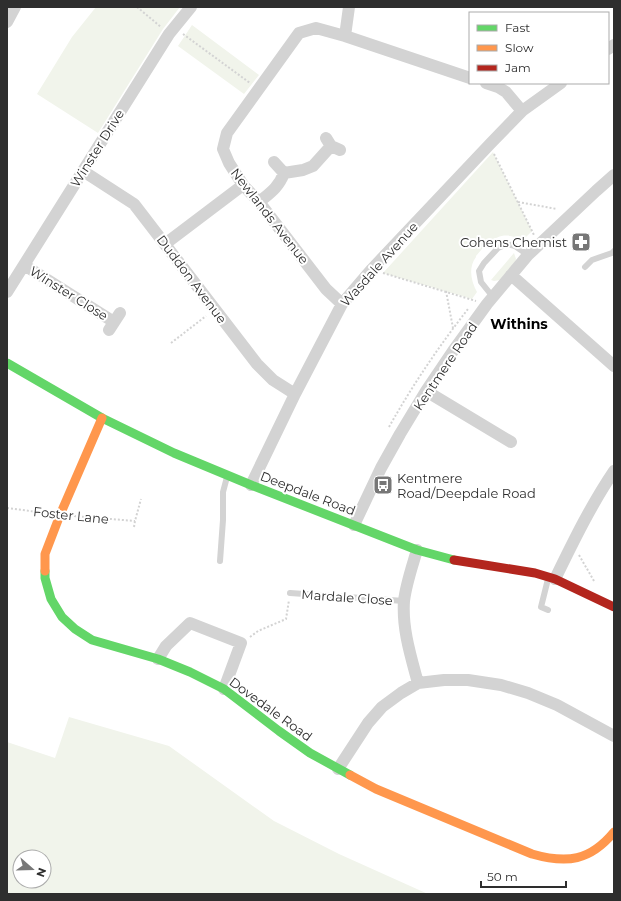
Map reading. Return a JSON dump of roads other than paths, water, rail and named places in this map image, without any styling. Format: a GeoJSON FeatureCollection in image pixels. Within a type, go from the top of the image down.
{"type":"FeatureCollection","features":[{"type":"Feature","properties":{"kind":"street"},"geometry":{"type":"LineString","coordinates":[[7,22],[15,7]]}},
{"type":"Feature","properties":{"kind":"street","name":"Winster Drive"},"geometry":{"type":"LineString","coordinates":[[7,292],[169,34],[191,7]]}},
{"type":"Feature","properties":{"kind":"street"},"geometry":{"type":"LineString","coordinates":[[345,36],[349,7]]}},
{"type":"Feature","properties":{"kind":"street","name":"Newlands Avenue"},"geometry":{"type":"LineString","coordinates":[[342,304],[326,289],[243,185],[229,163],[224,149],[226,133],[299,32],[316,28],[345,36],[469,78]]}},
{"type":"Feature","properties":{"kind":"street"},"geometry":{"type":"LineString","coordinates":[[489,84],[506,92],[522,111]]}},
{"type":"Feature","properties":{"kind":"street","name":"Wasdale Avenue"},"geometry":{"type":"LineString","coordinates":[[251,485],[295,394],[342,304],[372,270],[522,111],[560,84]]}},
{"type":"Feature","properties":{"kind":"street"},"geometry":{"type":"LineString","coordinates":[[284,173],[303,170],[314,166],[333,145]]}},
{"type":"Feature","properties":{"kind":"street"},"geometry":{"type":"LineString","coordinates":[[274,162],[284,173]]}},
{"type":"Feature","properties":{"kind":"street","name":"Duddon Avenue"},"geometry":{"type":"LineString","coordinates":[[83,171],[134,204],[257,364],[273,380],[295,394]]}},
{"type":"Feature","properties":{"kind":"street"},"geometry":{"type":"LineString","coordinates":[[258,202],[277,187],[282,180],[284,173]]}},
{"type":"Feature","properties":{"kind":"street","name":"Kentmere Road"},"geometry":{"type":"LineString","coordinates":[[354,525],[381,468],[400,434],[426,391],[490,300],[528,255],[614,175]]}},
{"type":"Feature","properties":{"kind":"street"},"geometry":{"type":"LineString","coordinates":[[165,244],[243,185]]}},
{"type":"Feature","properties":{"kind":"street","name":"Winster Close"},"geometry":{"type":"LineString","coordinates":[[24,265],[114,322]]}},
{"type":"Feature","properties":{"kind":"street"},"geometry":{"type":"LineString","coordinates":[[511,275],[614,366]]}},
{"type":"Feature","properties":{"kind":"street","name":"Deepdale Road"},"geometry":{"type":"LineString","coordinates":[[7,363],[102,418],[174,453],[228,476],[417,550],[459,561],[535,573],[552,578],[614,607]]}},
{"type":"Feature","properties":{"kind":"street"},"geometry":{"type":"LineString","coordinates":[[426,391],[513,442]]}},
{"type":"Feature","properties":{"kind":"street","name":"Dovedale Road"},"geometry":{"type":"LineString","coordinates":[[102,418],[60,515],[45,554],[45,578],[51,600],[62,617],[74,629],[92,640],[158,659],[190,672],[224,689],[279,732],[338,770],[376,789],[532,854],[556,860],[578,858],[596,850],[604,844],[614,832]]}},
{"type":"Feature","properties":{"kind":"street"},"geometry":{"type":"LineString","coordinates":[[552,578],[573,544],[588,515],[609,489],[614,471]]}},
{"type":"Feature","properties":{"kind":"street"},"geometry":{"type":"LineString","coordinates":[[417,550],[408,580],[404,601],[405,627],[409,651],[418,683]]}},
{"type":"Feature","properties":{"kind":"street"},"geometry":{"type":"LineString","coordinates":[[158,659],[166,646],[190,623],[241,643],[224,689]]}},
{"type":"Feature","properties":{"kind":"street"},"geometry":{"type":"LineString","coordinates":[[338,770],[368,723],[382,707],[400,693],[418,683],[444,680],[468,680],[501,685],[528,693],[557,705],[614,736]]}},
{"type":"Feature","properties":{"kind":"lane"},"geometry":{"type":"LineString","coordinates":[[490,300],[481,282],[479,270],[484,263],[498,248],[507,244],[516,246],[528,255]]}},
{"type":"Feature","properties":{"kind":"lane"},"geometry":{"type":"LineString","coordinates":[[585,267],[592,260],[614,251]]}},
{"type":"Feature","properties":{"kind":"lane"},"geometry":{"type":"LineString","coordinates":[[220,561],[223,520],[223,492],[228,476]]}},
{"type":"Feature","properties":{"kind":"lane"},"geometry":{"type":"LineString","coordinates":[[548,610],[541,607],[552,578]]}},
{"type":"Feature","properties":{"kind":"lane","name":"Mardale Close"},"geometry":{"type":"LineString","coordinates":[[290,593],[404,601]]}},
{"type":"Feature","properties":{"kind":"place","name":"Cohens Chemist"},"geometry":{"type":"Point","coordinates":[581,242]}},
{"type":"Feature","properties":{"kind":"place","name":"Kentmere Road/Deepdale Road"},"geometry":{"type":"Point","coordinates":[383,485]}},
{"type":"Feature","properties":{"kind":"district","name":"Withins"},"geometry":{"type":"Point","coordinates":[519,324]}}]}
